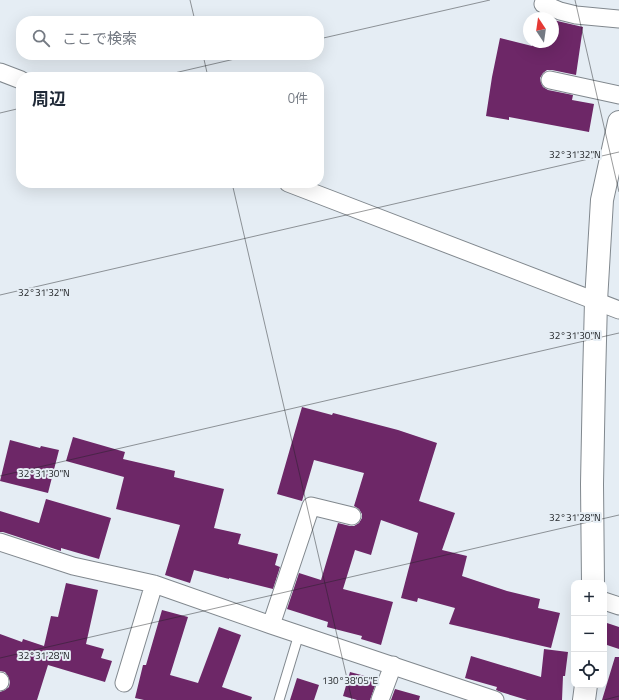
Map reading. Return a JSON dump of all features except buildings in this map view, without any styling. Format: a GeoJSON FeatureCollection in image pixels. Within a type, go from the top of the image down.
{"type":"FeatureCollection","features":[{"type":"Feature","properties":{"kind":"street"},"geometry":{"type":"LineString","coordinates":[[544,4],[560,11],[576,15],[619,20]]}},
{"type":"Feature","properties":{"kind":"street"},"geometry":{"type":"LineString","coordinates":[[0,72],[16,78]]}},
{"type":"Feature","properties":{"kind":"street"},"geometry":{"type":"LineString","coordinates":[[550,80],[619,95]]}},
{"type":"Feature","properties":{"kind":"street"},"geometry":{"type":"LineString","coordinates":[[593,580],[592,484],[596,301],[602,200],[619,122]]}},
{"type":"Feature","properties":{"kind":"street"},"geometry":{"type":"LineString","coordinates":[[301,188],[619,310]]}},
{"type":"Feature","properties":{"kind":"street"},"geometry":{"type":"LineString","coordinates":[[271,625],[311,506],[352,516]]}},
{"type":"Feature","properties":{"kind":"street"},"geometry":{"type":"LineString","coordinates":[[0,542],[73,566],[154,584],[495,700]]}},
{"type":"Feature","properties":{"kind":"street"},"geometry":{"type":"LineString","coordinates":[[124,683],[154,584]]}},
{"type":"Feature","properties":{"kind":"street"},"geometry":{"type":"LineString","coordinates":[[607,602],[619,606]]}},
{"type":"Feature","properties":{"kind":"street"},"geometry":{"type":"LineString","coordinates":[[380,700],[393,665]]}},
{"type":"Feature","properties":{"kind":"street"},"geometry":{"type":"LineString","coordinates":[[584,700],[586,688]]}},
{"type":"Feature","properties":{"kind":"lane"},"geometry":{"type":"LineString","coordinates":[[279,700],[299,634]]}}]}
